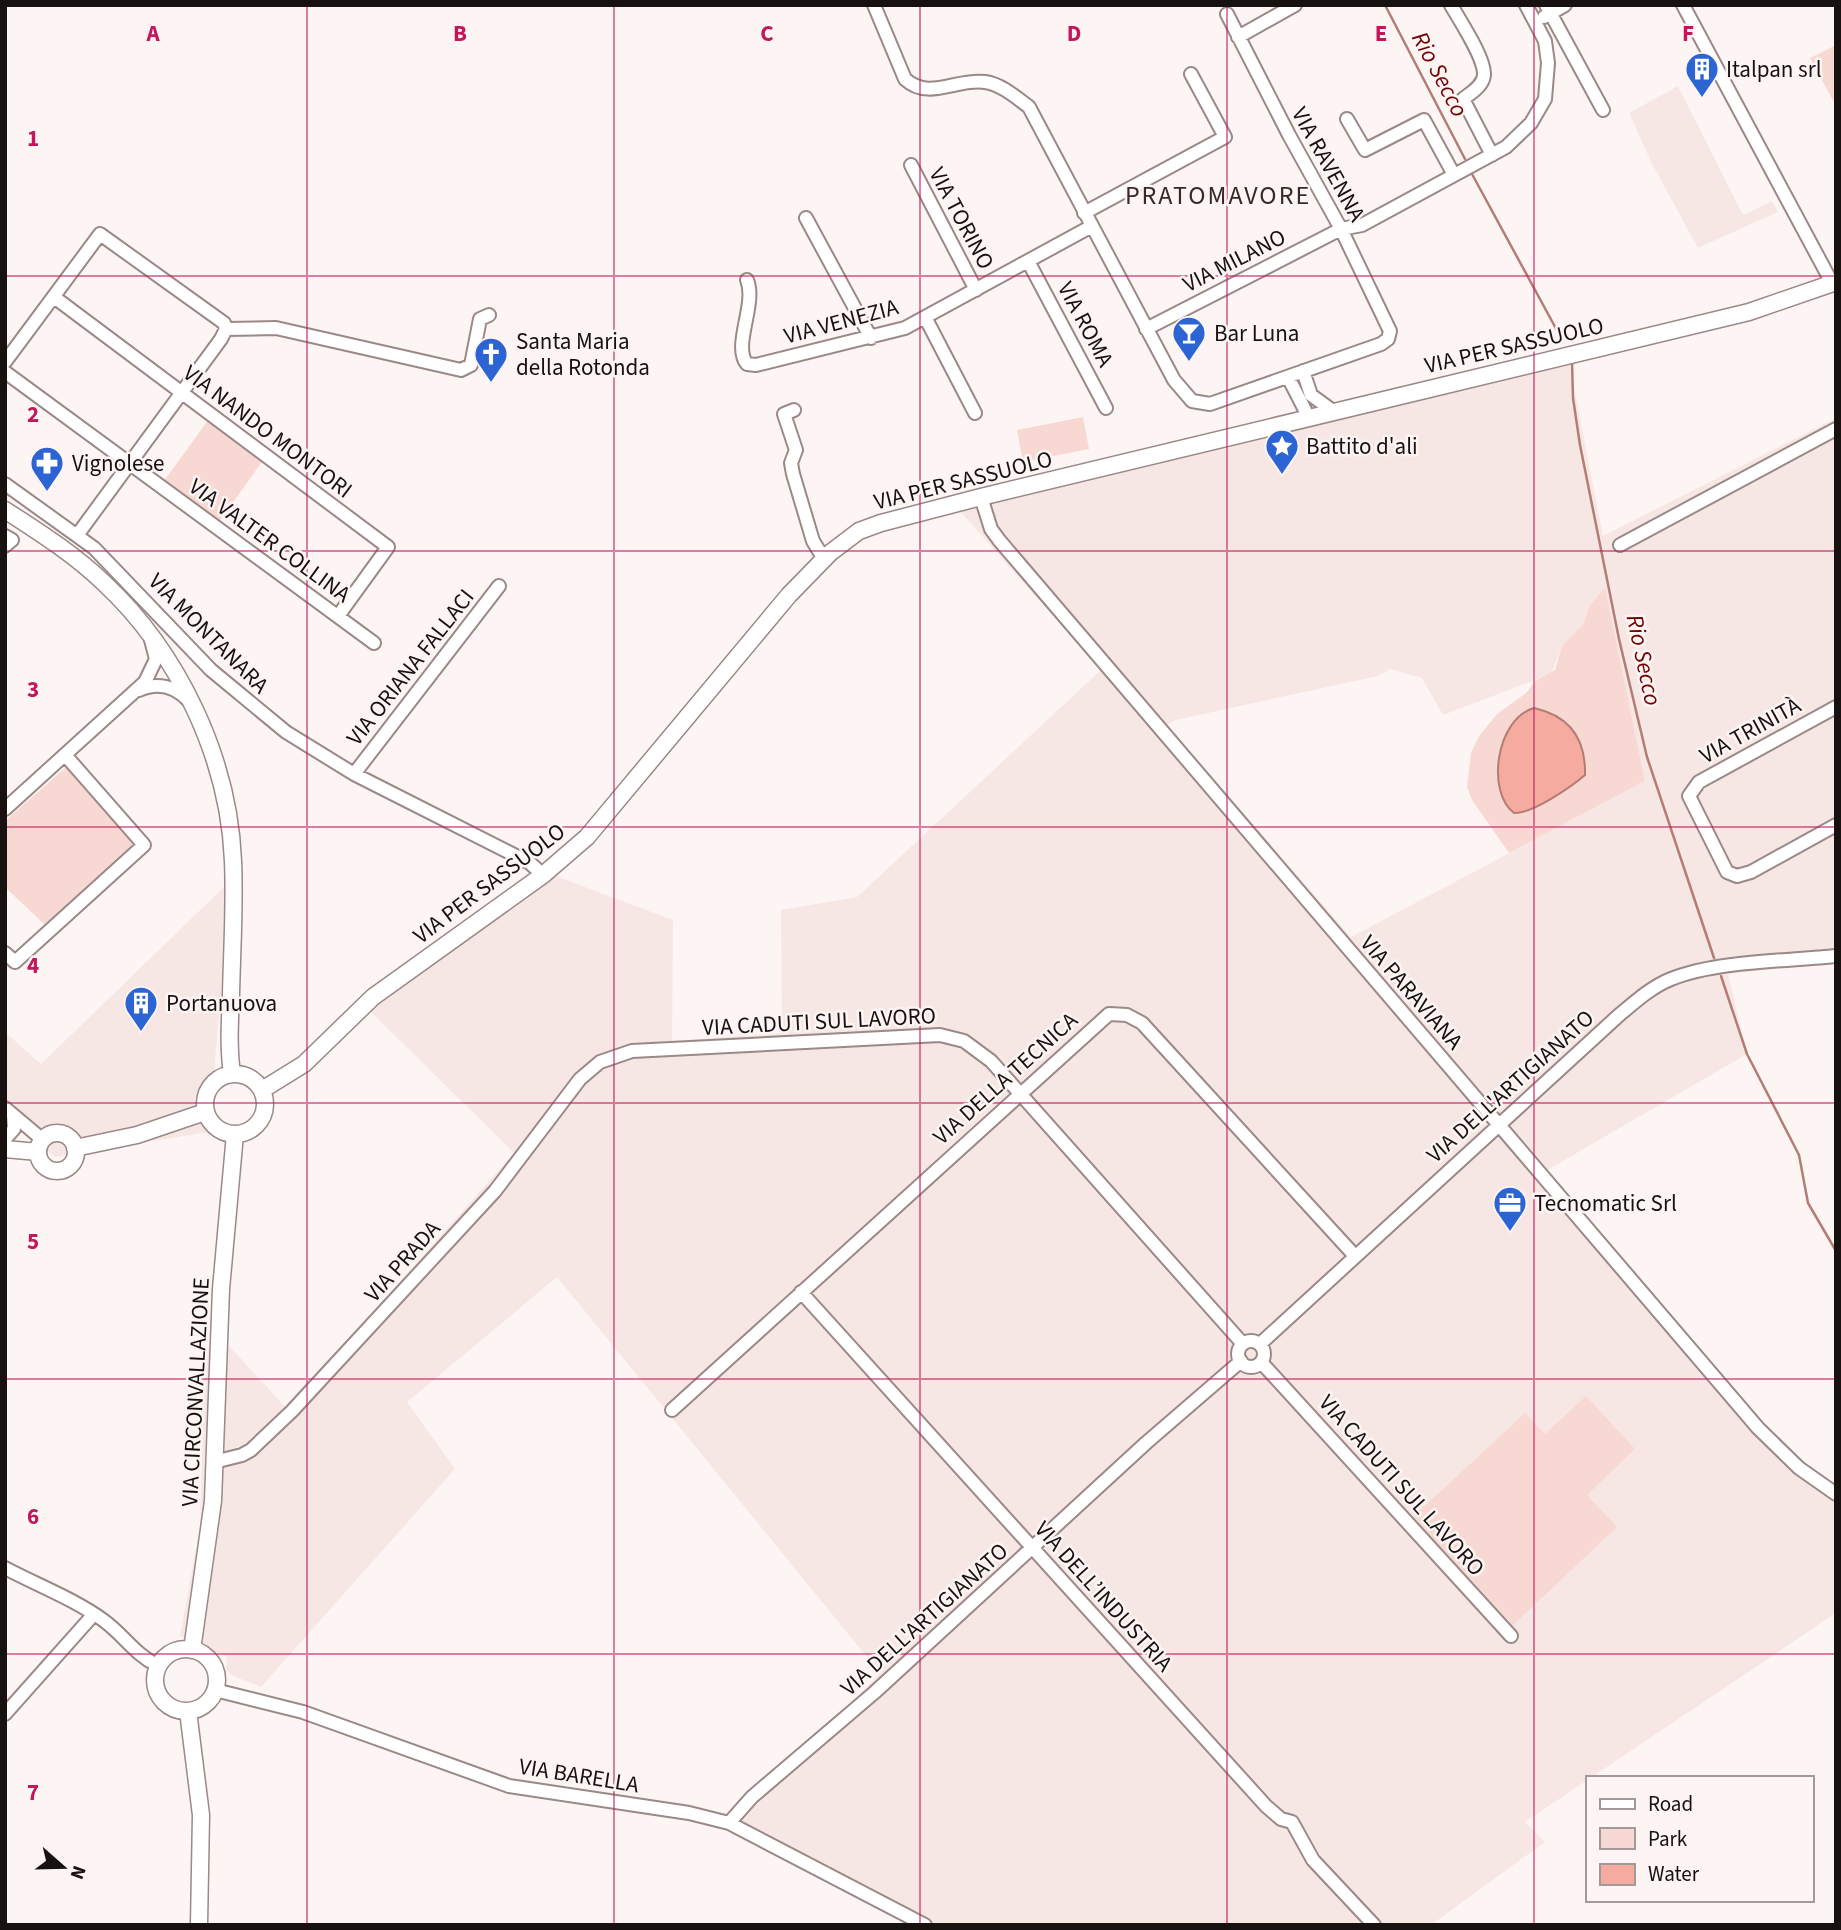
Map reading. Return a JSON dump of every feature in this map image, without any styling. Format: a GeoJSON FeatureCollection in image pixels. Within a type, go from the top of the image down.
{"type":"FeatureCollection","features":[{"type":"Feature","properties":{"kind":"main road","name":"VIA PER SASSUOLO"},"geometry":{"type":"LineString","coordinates":[[262,1090],[304,1063],[373,997],[543,875],[587,836],[789,596],[824,559],[859,531],[981,497],[1749,312],[1834,282]]}},
{"type":"Feature","properties":{"kind":"main road"},"geometry":{"type":"LineString","coordinates":[[5,510],[82,564],[105,584],[148,632],[194,706],[220,779],[233,858],[230,1028],[232,1073]]}},
{"type":"Feature","properties":{"kind":"main road"},"geometry":{"type":"LineString","coordinates":[[232,1073],[253,1079],[262,1090],[265,1098],[263,1116],[252,1129],[234,1134],[213,1126],[205,1112],[206,1094],[210,1086],[223,1075],[232,1073]]}},
{"type":"Feature","properties":{"kind":"main road"},"geometry":{"type":"LineString","coordinates":[[75,1148],[137,1135],[205,1112]]}},
{"type":"Feature","properties":{"kind":"main road"},"geometry":{"type":"LineString","coordinates":[[5,1149],[40,1146],[52,1134],[63,1134],[71,1139],[75,1148],[72,1163],[59,1171],[44,1166],[40,1146]]}},
{"type":"Feature","properties":{"kind":"main road","name":"VIA CIRCONVALLAZIONE"},"geometry":{"type":"LineString","coordinates":[[192,1650],[212,1520],[221,1289],[234,1134]]}},
{"type":"Feature","properties":{"kind":"main road"},"geometry":{"type":"LineString","coordinates":[[192,1650],[202,1654],[214,1667],[215,1690],[207,1702],[188,1711],[179,1711],[163,1701],[155,1684],[159,1666],[169,1654],[192,1650]]}},
{"type":"Feature","properties":{"kind":"main road"},"geometry":{"type":"LineString","coordinates":[[188,1711],[201,1815],[199,1925]]}},
{"type":"Feature","properties":{"kind":"street"},"geometry":{"type":"LineString","coordinates":[[874,5],[905,79],[914,88],[928,91],[958,82],[987,82],[1029,107],[1180,389],[1200,404],[1210,404],[1303,372],[1311,396],[1333,411]]}},
{"type":"Feature","properties":{"kind":"street"},"geometry":{"type":"LineString","coordinates":[[1238,37],[1295,5]]}},
{"type":"Feature","properties":{"kind":"street"},"geometry":{"type":"LineString","coordinates":[[1451,5],[1482,62],[1484,75],[1480,85],[1463,99],[1492,155]]}},
{"type":"Feature","properties":{"kind":"street","name":"VIA MILANO"},"geometry":{"type":"LineString","coordinates":[[1146,329],[1341,229],[1362,225],[1506,147],[1531,123],[1545,99],[1548,63],[1545,41],[1526,5]]}},
{"type":"Feature","properties":{"kind":"street"},"geometry":{"type":"LineString","coordinates":[[1535,22],[1548,9],[1565,5]]}},
{"type":"Feature","properties":{"kind":"street"},"geometry":{"type":"LineString","coordinates":[[1683,5],[1834,282]]}},
{"type":"Feature","properties":{"kind":"street"},"geometry":{"type":"LineString","coordinates":[[1548,9],[1603,110]]}},
{"type":"Feature","properties":{"kind":"street","name":"VIA RAVENNA"},"geometry":{"type":"LineString","coordinates":[[1227,14],[1389,326],[1389,336],[1381,344],[1303,372]]}},
{"type":"Feature","properties":{"kind":"street"},"geometry":{"type":"LineString","coordinates":[[1084,213],[1225,137],[1191,74]]}},
{"type":"Feature","properties":{"kind":"street"},"geometry":{"type":"LineString","coordinates":[[1347,119],[1365,150],[1424,120],[1454,175]]}},
{"type":"Feature","properties":{"kind":"street","name":"VIA TORINO"},"geometry":{"type":"LineString","coordinates":[[911,165],[976,290]]}},
{"type":"Feature","properties":{"kind":"street"},"geometry":{"type":"LineString","coordinates":[[806,218],[871,338]]}},
{"type":"Feature","properties":{"kind":"street","name":"VIA VENEZIA"},"geometry":{"type":"LineString","coordinates":[[747,280],[750,292],[742,354],[747,364],[756,365],[905,328],[1092,226]]}},
{"type":"Feature","properties":{"kind":"street"},"geometry":{"type":"LineString","coordinates":[[5,362],[100,234],[220,319],[226,328]]}},
{"type":"Feature","properties":{"kind":"street","name":"VIA ROMA"},"geometry":{"type":"LineString","coordinates":[[1028,261],[1106,408]]}},
{"type":"Feature","properties":{"kind":"street","name":"VIA NANDO MONTORI"},"geometry":{"type":"LineString","coordinates":[[54,296],[388,547],[338,616]]}},
{"type":"Feature","properties":{"kind":"street"},"geometry":{"type":"LineString","coordinates":[[226,328],[276,328],[461,370],[471,365],[480,319],[489,315]]}},
{"type":"Feature","properties":{"kind":"street"},"geometry":{"type":"LineString","coordinates":[[925,317],[975,413]]}},
{"type":"Feature","properties":{"kind":"street"},"geometry":{"type":"LineString","coordinates":[[78,534],[180,391],[221,339],[226,328]]}},
{"type":"Feature","properties":{"kind":"street","name":"VIA VALTER COLLINA"},"geometry":{"type":"LineString","coordinates":[[5,372],[374,643]]}},
{"type":"Feature","properties":{"kind":"street"},"geometry":{"type":"LineString","coordinates":[[1288,377],[1305,410],[1303,418]]}},
{"type":"Feature","properties":{"kind":"street"},"geometry":{"type":"LineString","coordinates":[[1303,418],[1311,396]]}},
{"type":"Feature","properties":{"kind":"street"},"geometry":{"type":"LineString","coordinates":[[794,410],[784,414],[796,450],[791,463],[813,541],[824,559]]}},
{"type":"Feature","properties":{"kind":"street"},"geometry":{"type":"LineString","coordinates":[[1620,545],[1836,429]]}},
{"type":"Feature","properties":{"kind":"street","name":"VIA MONTANARA"},"geometry":{"type":"LineString","coordinates":[[5,484],[78,534],[110,563],[185,645],[240,697],[302,743],[354,774],[530,863],[543,875]]}},
{"type":"Feature","properties":{"kind":"street","name":"VIA PARAVIANA"},"geometry":{"type":"LineString","coordinates":[[981,497],[991,529],[999,540],[1758,1428],[1799,1468],[1836,1494]]}},
{"type":"Feature","properties":{"kind":"street"},"geometry":{"type":"LineString","coordinates":[[5,536],[12,540],[5,546]]}},
{"type":"Feature","properties":{"kind":"street","name":"VIA ORIANA FALLACI"},"geometry":{"type":"LineString","coordinates":[[354,774],[499,586]]}},
{"type":"Feature","properties":{"kind":"street"},"geometry":{"type":"LineString","coordinates":[[5,809],[145,682],[156,659],[148,632]]}},
{"type":"Feature","properties":{"kind":"street"},"geometry":{"type":"LineString","coordinates":[[136,692],[162,685],[184,696],[194,706]]}},
{"type":"Feature","properties":{"kind":"street","name":"VIA TRINITÀ"},"geometry":{"type":"LineString","coordinates":[[1836,707],[1699,782],[1689,796],[1727,872],[1737,876],[1751,872],[1836,825]]}},
{"type":"Feature","properties":{"kind":"street"},"geometry":{"type":"LineString","coordinates":[[5,953],[15,962],[144,845],[66,756]]}},
{"type":"Feature","properties":{"kind":"street","name":"VIA DELL'ARTIGIANATO"},"geometry":{"type":"LineString","coordinates":[[1260,1344],[1629,1007],[1669,980],[1711,969],[1836,956]]}},
{"type":"Feature","properties":{"kind":"street","name":"VIA DELLA TECNICA"},"geometry":{"type":"LineString","coordinates":[[671,1410],[1101,1019],[1118,1013],[1135,1018],[1355,1256]]}},
{"type":"Feature","properties":{"kind":"street","name":"VIA CADUTI SUL LAVORO"},"geometry":{"type":"LineString","coordinates":[[600,1062],[632,1051],[940,1035],[964,1041],[981,1053],[1243,1344]]}},
{"type":"Feature","properties":{"kind":"street","name":"VIA PRADA"},"geometry":{"type":"LineString","coordinates":[[214,1462],[251,1450],[311,1392],[495,1191],[580,1079],[600,1062]]}},
{"type":"Feature","properties":{"kind":"street"},"geometry":{"type":"LineString","coordinates":[[5,1139],[15,1129],[9,1111]]}},
{"type":"Feature","properties":{"kind":"street"},"geometry":{"type":"LineString","coordinates":[[9,1111],[40,1146]]}},
{"type":"Feature","properties":{"kind":"street","name":"VIA DELL’INDUSTRIA"},"geometry":{"type":"LineString","coordinates":[[801,1292],[1266,1806],[1280,1818],[1292,1822],[1313,1860],[1374,1925]]}},
{"type":"Feature","properties":{"kind":"street"},"geometry":{"type":"LineString","coordinates":[[1250,1341],[1260,1344],[1264,1351],[1261,1362],[1251,1366],[1241,1362],[1239,1350],[1243,1344],[1250,1341]]}},
{"type":"Feature","properties":{"kind":"street","name":"VIA DELL'ARTIGIANATO"},"geometry":{"type":"LineString","coordinates":[[729,1823],[752,1797],[1033,1549],[1146,1443],[1241,1362]]}},
{"type":"Feature","properties":{"kind":"street","name":"VIA CADUTI SUL LAVORO"},"geometry":{"type":"LineString","coordinates":[[1261,1362],[1511,1636]]}},
{"type":"Feature","properties":{"kind":"street"},"geometry":{"type":"LineString","coordinates":[[5,1568],[94,1614],[112,1627],[132,1651],[159,1666]]}},
{"type":"Feature","properties":{"kind":"street"},"geometry":{"type":"LineString","coordinates":[[5,1714],[94,1614]]}},
{"type":"Feature","properties":{"kind":"street","name":"VIA BARELLA"},"geometry":{"type":"LineString","coordinates":[[215,1690],[313,1716],[509,1786],[704,1815],[729,1823],[925,1925]]}},
{"type":"Feature","properties":{"kind":"shaded area"},"geometry":{"type":"Polygon","coordinates":[[[1678,86],[1743,215],[1772,201],[1778,212],[1698,248],[1652,164],[1629,113],[1678,86]]]}},
{"type":"Feature","properties":{"kind":"shaded area"},"geometry":{"type":"Polygon","coordinates":[[[1569,362],[1603,536],[1836,418],[1836,962],[1728,974],[1747,1054],[1544,1172],[1747,1408],[1786,1448],[1836,1489],[1836,1613],[1593,1776],[1586,1776],[1586,1781],[1525,1822],[1545,1842],[1431,1925],[908,1925],[733,1826],[880,1673],[557,1277],[407,1402],[455,1469],[261,1687],[231,1675],[226,1669],[227,1657],[180,1636],[200,1527],[205,1347],[230,1347],[287,1409],[514,1153],[366,1007],[550,874],[673,920],[672,1041],[782,1033],[781,910],[857,897],[1101,670],[960,511],[1569,362]],[[1605,587],[1590,605],[1583,624],[1562,646],[1551,674],[1443,715],[1422,678],[1390,669],[1378,676],[1176,720],[1167,725],[1351,937],[1645,781],[1605,587]]]}},
{"type":"Feature","properties":{"kind":"shaded area"},"geometry":{"type":"Polygon","coordinates":[[[225,886],[221,991],[209,1132],[55,1157],[5,1115],[5,1032],[41,1064],[225,886]]]}},
{"type":"Feature","properties":{"kind":"green space"},"geometry":{"type":"Polygon","coordinates":[[[1836,45],[1836,106],[1810,58],[1836,45]]]}},
{"type":"Feature","properties":{"kind":"green space"},"geometry":{"type":"Polygon","coordinates":[[[1083,417],[1089,449],[1023,462],[1017,430],[1083,417]]]}},
{"type":"Feature","properties":{"kind":"green space"},"geometry":{"type":"Polygon","coordinates":[[[209,419],[264,459],[219,522],[164,481],[209,419]]]}},
{"type":"Feature","properties":{"kind":"green space"},"geometry":{"type":"Polygon","coordinates":[[[1605,587],[1645,781],[1509,853],[1472,800],[1467,787],[1471,753],[1479,736],[1497,714],[1526,693],[1535,681],[1555,670],[1562,646],[1583,624],[1590,605],[1605,587]]]}},
{"type":"Feature","properties":{"kind":"green space"},"geometry":{"type":"Polygon","coordinates":[[[66,767],[135,844],[45,925],[5,887],[5,821],[66,767]]]}},
{"type":"Feature","properties":{"kind":"green space"},"geometry":{"type":"Polygon","coordinates":[[[1586,1396],[1635,1449],[1587,1495],[1617,1527],[1513,1625],[1413,1517],[1525,1413],[1545,1434],[1586,1396]]]}},
{"type":"Feature","properties":{"kind":"water"},"geometry":{"type":"Polygon","coordinates":[[[1534,708],[1557,717],[1573,731],[1583,750],[1585,775],[1541,805],[1514,813],[1505,803],[1500,789],[1499,757],[1511,726],[1521,715],[1534,708]]]}},
{"type":"Feature","properties":{"kind":"waterway","name":"Rio Secco"},"geometry":{"type":"LineString","coordinates":[[1385,5],[1465,159]]}},
{"type":"Feature","properties":{"kind":"waterway","name":"Rio Secco"},"geometry":{"type":"LineString","coordinates":[[1472,174],[1560,336]]}},
{"type":"Feature","properties":{"kind":"waterway","name":"Rio Secco"},"geometry":{"type":"LineString","coordinates":[[1572,362],[1573,398],[1580,445],[1619,639],[1647,757],[1714,958]]}},
{"type":"Feature","properties":{"kind":"waterway","name":"Rio Secco"},"geometry":{"type":"LineString","coordinates":[[1721,976],[1747,1054],[1799,1155],[1808,1203],[1836,1251]]}},
{"type":"Feature","properties":{"kind":"place","name":"Italpan srl"},"geometry":{"type":"Point","coordinates":[1702,99]}},
{"type":"Feature","properties":{"kind":"place","name":"Bar Luna"},"geometry":{"type":"Point","coordinates":[1189,363]}},
{"type":"Feature","properties":{"kind":"place","name":"Santa Maria della Rotonda"},"geometry":{"type":"Point","coordinates":[491,384]}},
{"type":"Feature","properties":{"kind":"place","name":"Battito d'ali"},"geometry":{"type":"Point","coordinates":[1282,476]}},
{"type":"Feature","properties":{"kind":"place","name":"Vignolese"},"geometry":{"type":"Point","coordinates":[47,493]}},
{"type":"Feature","properties":{"kind":"place","name":"Portanuova"},"geometry":{"type":"Point","coordinates":[141,1033]}},
{"type":"Feature","properties":{"kind":"place","name":"Tecnomatic Srl"},"geometry":{"type":"Point","coordinates":[1510,1233]}},
{"type":"Feature","properties":{"kind":"district","name":"PRATOMAVORE"},"geometry":{"type":"Point","coordinates":[1218,195]}}]}
